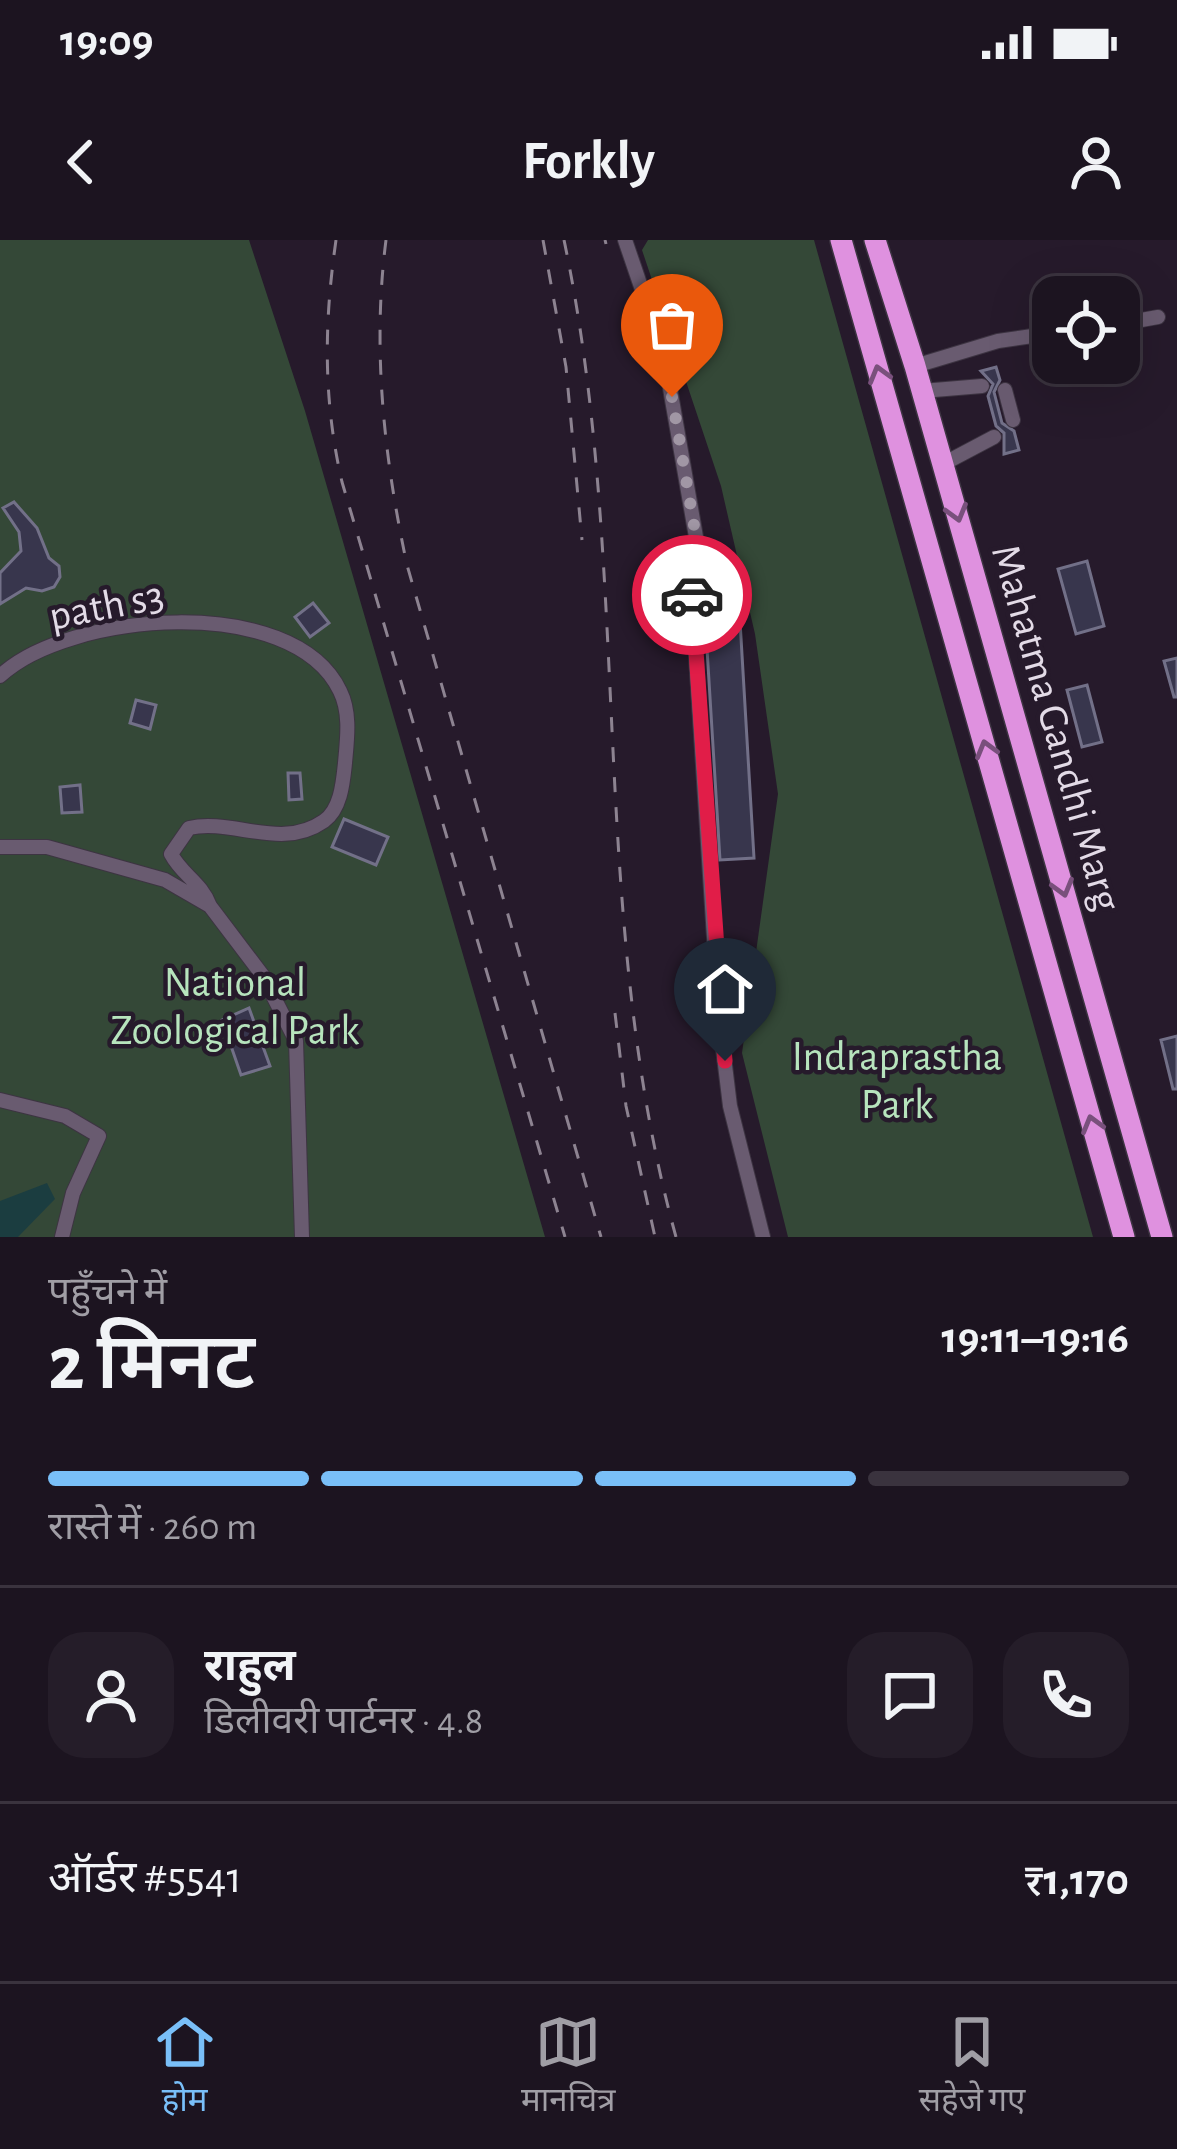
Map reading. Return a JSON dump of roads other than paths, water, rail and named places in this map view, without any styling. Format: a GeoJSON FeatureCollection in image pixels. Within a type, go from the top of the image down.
{"type":"FeatureCollection","features":[{"type":"Feature","properties":{"kind":"highway","name":"Mahatma Gandhi Marg"},"geometry":{"type":"LineString","coordinates":[[841,240],[1124,1237]]}},
{"type":"Feature","properties":{"kind":"highway","name":"Mahatma Gandhi Marg"},"geometry":{"type":"LineString","coordinates":[[875,240],[1162,1237]]}},
{"type":"Feature","properties":{"kind":"street"},"geometry":{"type":"LineString","coordinates":[[625,240],[659,332],[696,537],[689,547],[719,1016],[730,1106],[764,1237]]}},
{"type":"Feature","properties":{"kind":"street"},"geometry":{"type":"LineString","coordinates":[[1140,320],[1159,317]]}},
{"type":"Feature","properties":{"kind":"street"},"geometry":{"type":"LineString","coordinates":[[915,366],[998,341],[1032,336]]}},
{"type":"Feature","properties":{"kind":"street"},"geometry":{"type":"LineString","coordinates":[[922,391],[982,386]]}},
{"type":"Feature","properties":{"kind":"street"},"geometry":{"type":"LineString","coordinates":[[1005,390],[1013,420]]}},
{"type":"Feature","properties":{"kind":"street"},"geometry":{"type":"LineString","coordinates":[[943,464],[994,437]]}},
{"type":"Feature","properties":{"kind":"street","name":"path s3"},"geometry":{"type":"LineString","coordinates":[[0,676],[14,663],[51,645],[148,622],[177,620],[264,634],[317,659],[339,688],[348,732],[337,806],[325,821],[279,835],[204,825],[189,828],[171,854],[178,869],[198,882],[210,906]]}},
{"type":"Feature","properties":{"kind":"street"},"geometry":{"type":"LineString","coordinates":[[0,847],[47,847],[165,880],[210,906],[263,976],[296,1041],[302,1237]]}},
{"type":"Feature","properties":{"kind":"street"},"geometry":{"type":"LineString","coordinates":[[0,1100],[65,1116],[99,1136],[73,1193],[62,1237]]}},
{"type":"Feature","properties":{"kind":"railway"},"geometry":{"type":"LineString","coordinates":[[336,240],[327,361],[342,482],[565,1237]]}},
{"type":"Feature","properties":{"kind":"railway"},"geometry":{"type":"LineString","coordinates":[[386,240],[380,363],[392,484],[407,565],[601,1237]]}},
{"type":"Feature","properties":{"kind":"railway"},"geometry":{"type":"LineString","coordinates":[[543,240],[566,367],[582,540]]}},
{"type":"Feature","properties":{"kind":"railway"},"geometry":{"type":"LineString","coordinates":[[564,240],[585,363],[598,488],[631,992],[648,1115],[676,1237]]}},
{"type":"Feature","properties":{"kind":"railway"},"geometry":{"type":"LineString","coordinates":[[605,240],[606,244]]}},
{"type":"Feature","properties":{"kind":"railway"},"geometry":{"type":"LineString","coordinates":[[615,1013],[626,1106],[655,1237]]}},
{"type":"Feature","properties":{"kind":"park label","name":"National Zoological Park"},"geometry":{"type":"Point","coordinates":[235,1005]}},
{"type":"Feature","properties":{"kind":"park label","name":"Indraprastha Park"},"geometry":{"type":"Point","coordinates":[897,1079]}}]}
